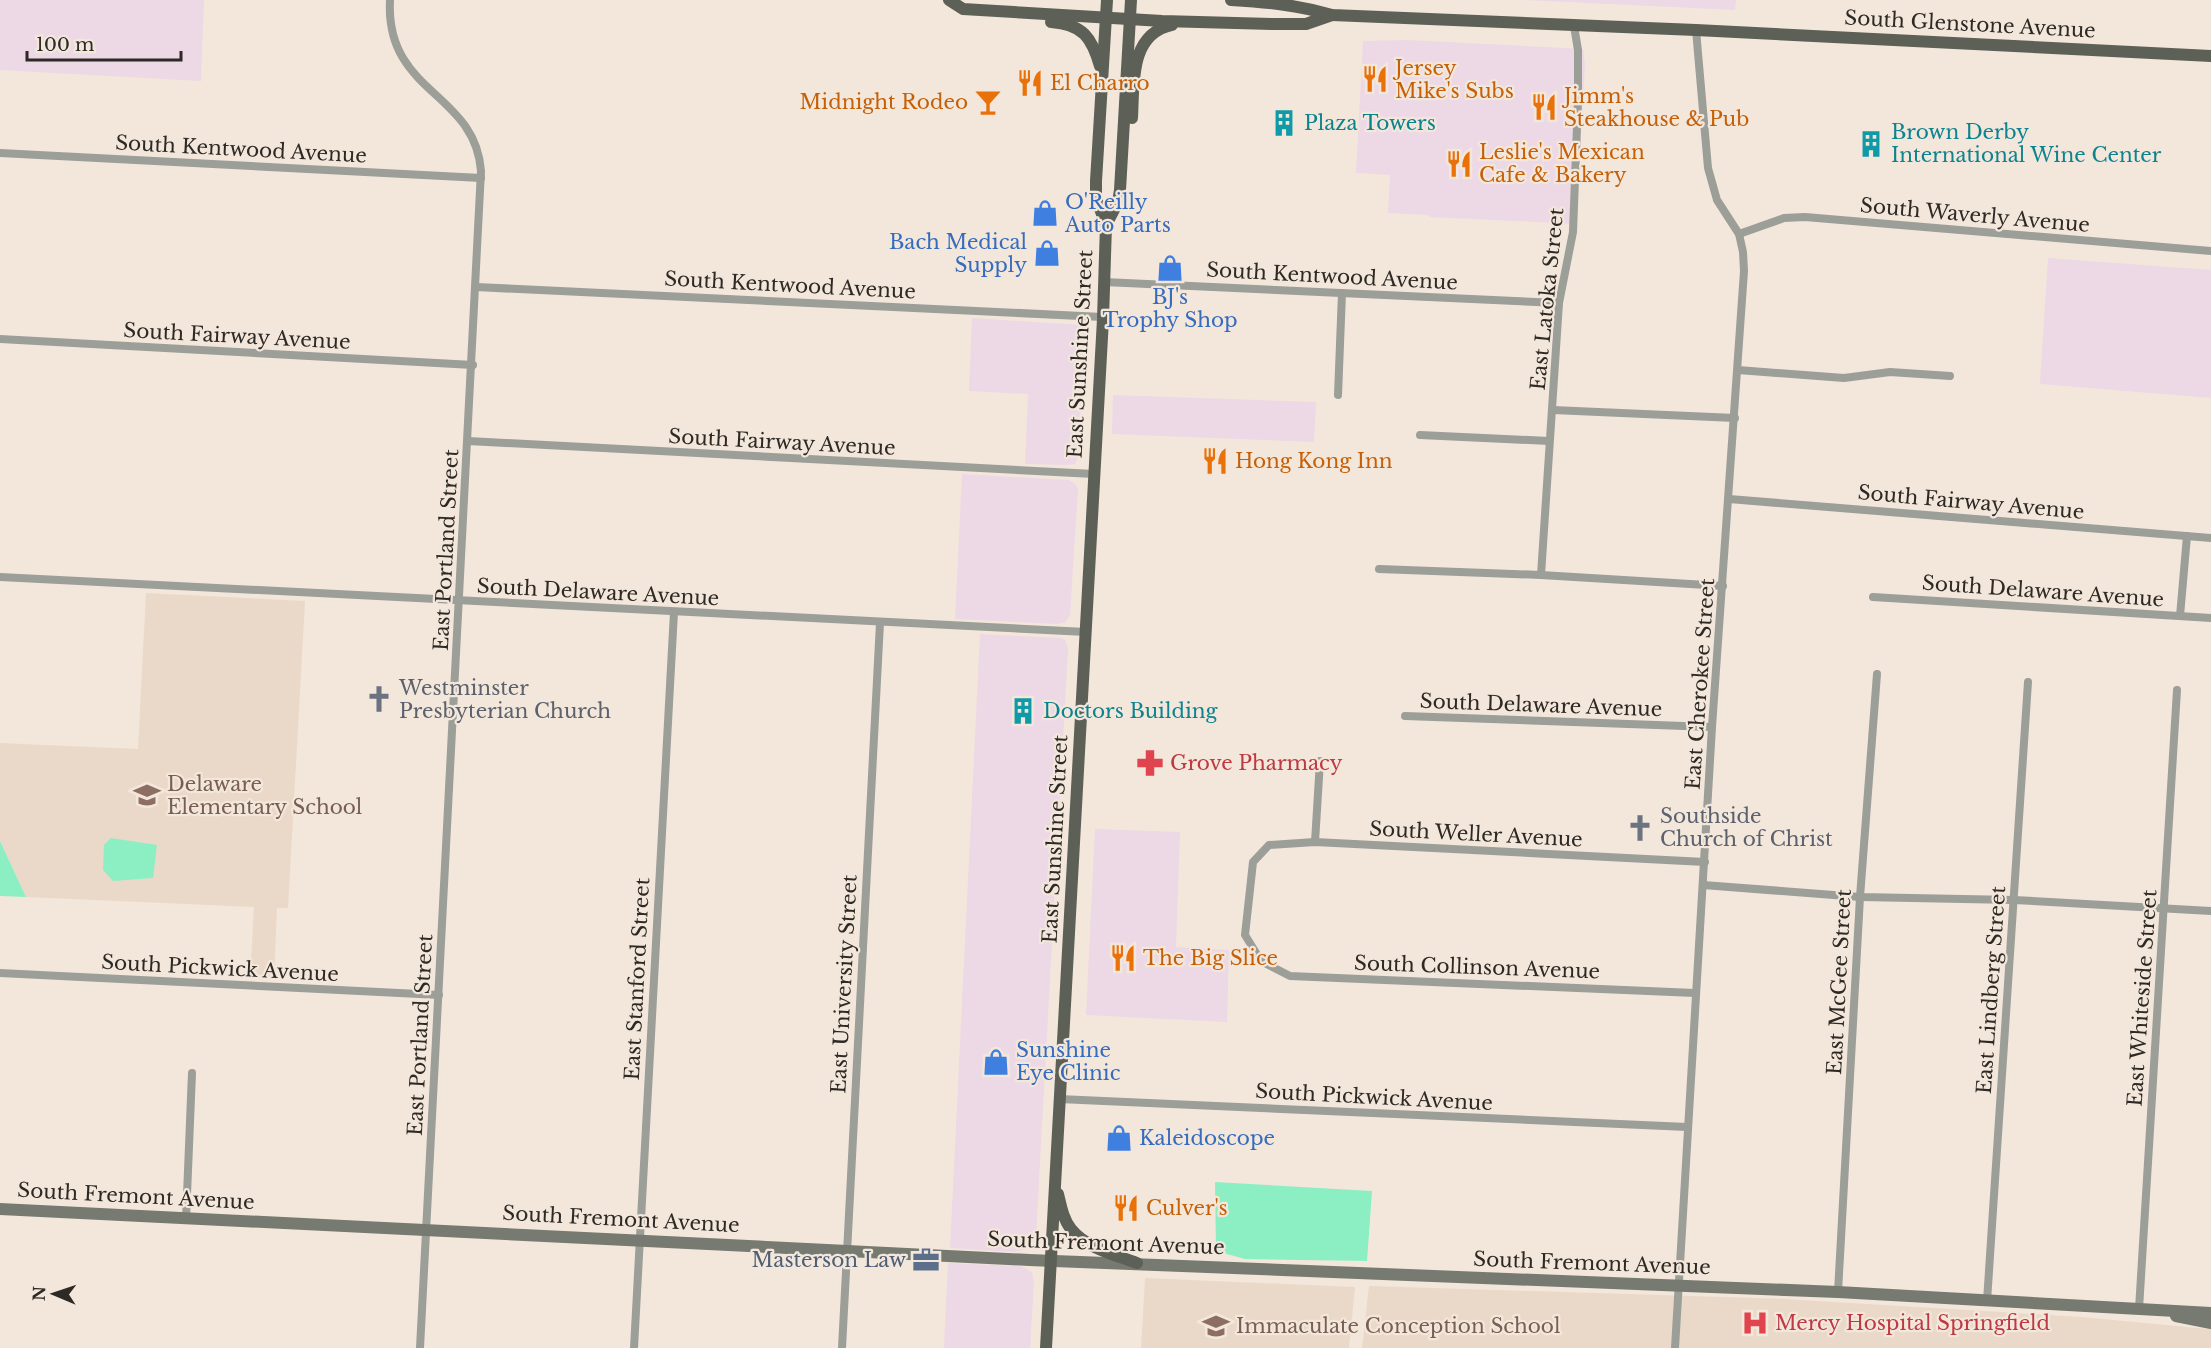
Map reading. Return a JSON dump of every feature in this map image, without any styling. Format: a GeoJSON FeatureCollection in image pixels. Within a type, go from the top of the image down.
{"type":"FeatureCollection","features":[{"type":"Feature","properties":{"kind":"main road","name":"South Glenstone Avenue"},"geometry":{"type":"LineString","coordinates":[[949,0],[963,9],[1188,22],[1306,24],[1332,15]]}},
{"type":"Feature","properties":{"kind":"main road","name":"East Sunshine Street"},"geometry":{"type":"LineString","coordinates":[[1046,1348],[1104,282],[1106,225],[1096,198],[1096,181],[1107,0]]}},
{"type":"Feature","properties":{"kind":"main road","name":"East Sunshine Street"},"geometry":{"type":"LineString","coordinates":[[1106,225],[1118,202],[1120,190],[1131,0]]}},
{"type":"Feature","properties":{"kind":"main road","name":"South Glenstone Avenue"},"geometry":{"type":"LineString","coordinates":[[1231,0],[1274,1],[1332,15],[1696,30],[2211,56]]}},
{"type":"Feature","properties":{"kind":"main road"},"geometry":{"type":"LineString","coordinates":[[977,10],[991,18],[1057,22],[1074,26],[1091,42],[1102,74]]}},
{"type":"Feature","properties":{"kind":"main road"},"geometry":{"type":"LineString","coordinates":[[1120,190],[1128,162],[1138,53],[1150,35],[1158,29],[1188,22]]}},
{"type":"Feature","properties":{"kind":"main road"},"geometry":{"type":"LineString","coordinates":[[1055,1185],[1063,1213],[1072,1230],[1094,1245],[1137,1263]]}},
{"type":"Feature","properties":{"kind":"main road","name":"South Fremont Avenue"},"geometry":{"type":"LineString","coordinates":[[0,1209],[848,1250],[1838,1292],[2211,1313]]}},
{"type":"Feature","properties":{"kind":"main road"},"geometry":{"type":"LineString","coordinates":[[2164,1310],[2180,1318],[2211,1323]]}},
{"type":"Feature","properties":{"kind":"street","name":"East Portland Street"},"geometry":{"type":"LineString","coordinates":[[390,0],[390,25],[401,56],[414,74],[454,111],[467,127],[479,153],[481,178],[420,1348]]}},
{"type":"Feature","properties":{"kind":"street","name":"East Latoka Street"},"geometry":{"type":"LineString","coordinates":[[1541,575],[1559,303],[1573,232],[1578,100],[1578,50],[1574,26]]}},
{"type":"Feature","properties":{"kind":"street","name":"East Cherokee Street"},"geometry":{"type":"LineString","coordinates":[[1675,1348],[1695,993],[1744,271],[1739,234],[1717,200],[1708,168],[1696,30]]}},
{"type":"Feature","properties":{"kind":"street","name":"South Kentwood Avenue"},"geometry":{"type":"LineString","coordinates":[[0,153],[481,178]]}},
{"type":"Feature","properties":{"kind":"street","name":"South Waverly Avenue"},"geometry":{"type":"LineString","coordinates":[[1739,234],[1784,218],[1805,217],[2211,251]]}},
{"type":"Feature","properties":{"kind":"street","name":"South Kentwood Avenue"},"geometry":{"type":"LineString","coordinates":[[1104,282],[1559,303]]}},
{"type":"Feature","properties":{"kind":"street","name":"South Kentwood Avenue"},"geometry":{"type":"LineString","coordinates":[[476,287],[1102,317]]}},
{"type":"Feature","properties":{"kind":"street"},"geometry":{"type":"LineString","coordinates":[[1338,396],[1342,293]]}},
{"type":"Feature","properties":{"kind":"street","name":"South Fairway Avenue"},"geometry":{"type":"LineString","coordinates":[[0,339],[472,365]]}},
{"type":"Feature","properties":{"kind":"street"},"geometry":{"type":"LineString","coordinates":[[1738,370],[1844,378],[1890,372],[1950,376]]}},
{"type":"Feature","properties":{"kind":"street"},"geometry":{"type":"LineString","coordinates":[[1552,410],[1735,418]]}},
{"type":"Feature","properties":{"kind":"street"},"geometry":{"type":"LineString","coordinates":[[1420,435],[1549,441]]}},
{"type":"Feature","properties":{"kind":"street","name":"South Fairway Avenue"},"geometry":{"type":"LineString","coordinates":[[468,441],[1094,474]]}},
{"type":"Feature","properties":{"kind":"street","name":"South Fairway Avenue"},"geometry":{"type":"LineString","coordinates":[[1729,499],[2211,538]]}},
{"type":"Feature","properties":{"kind":"street"},"geometry":{"type":"LineString","coordinates":[[2180,616],[2187,536]]}},
{"type":"Feature","properties":{"kind":"street"},"geometry":{"type":"LineString","coordinates":[[1379,569],[1541,575],[1723,586]]}},
{"type":"Feature","properties":{"kind":"street","name":"South Delaware Avenue"},"geometry":{"type":"LineString","coordinates":[[0,577],[1086,632]]}},
{"type":"Feature","properties":{"kind":"street","name":"South Delaware Avenue"},"geometry":{"type":"LineString","coordinates":[[1873,597],[2211,618]]}},
{"type":"Feature","properties":{"kind":"street","name":"East Stanford Street"},"geometry":{"type":"LineString","coordinates":[[634,1348],[674,612]]}},
{"type":"Feature","properties":{"kind":"street","name":"East University Street"},"geometry":{"type":"LineString","coordinates":[[842,1348],[880,623]]}},
{"type":"Feature","properties":{"kind":"street","name":"East McGee Street"},"geometry":{"type":"LineString","coordinates":[[1838,1292],[1860,897],[1877,674]]}},
{"type":"Feature","properties":{"kind":"street","name":"East Lindberg Street"},"geometry":{"type":"LineString","coordinates":[[1987,1301],[2028,682]]}},
{"type":"Feature","properties":{"kind":"street","name":"East Whiteside Street"},"geometry":{"type":"LineString","coordinates":[[2139,1309],[2177,690]]}},
{"type":"Feature","properties":{"kind":"street","name":"South Delaware Avenue"},"geometry":{"type":"LineString","coordinates":[[1405,716],[1712,728]]}},
{"type":"Feature","properties":{"kind":"street"},"geometry":{"type":"LineString","coordinates":[[1315,842],[1320,761]]}},
{"type":"Feature","properties":{"kind":"street","name":"South Weller Avenue"},"geometry":{"type":"LineString","coordinates":[[1261,961],[1245,935],[1253,862],[1269,845],[1315,842],[1705,861]]}},
{"type":"Feature","properties":{"kind":"street"},"geometry":{"type":"LineString","coordinates":[[1703,885],[1860,897],[2014,900],[2211,911]]}},
{"type":"Feature","properties":{"kind":"street","name":"South Collinson Avenue"},"geometry":{"type":"LineString","coordinates":[[1261,961],[1290,976],[1695,993]]}},
{"type":"Feature","properties":{"kind":"street","name":"South Pickwick Avenue"},"geometry":{"type":"LineString","coordinates":[[0,973],[439,995]]}},
{"type":"Feature","properties":{"kind":"street"},"geometry":{"type":"LineString","coordinates":[[186,1219],[192,1073]]}},
{"type":"Feature","properties":{"kind":"street","name":"South Pickwick Avenue"},"geometry":{"type":"LineString","coordinates":[[1059,1099],[1688,1127]]}},
{"type":"Feature","properties":{"kind":"shaded area"},"geometry":{"type":"Polygon","coordinates":[[[0,0],[204,0],[201,81],[0,70],[0,0]]]}},
{"type":"Feature","properties":{"kind":"shaded area"},"geometry":{"type":"Polygon","coordinates":[[[1524,0],[1736,0],[1735,10],[1524,0]]]}},
{"type":"Feature","properties":{"kind":"shaded area"},"geometry":{"type":"Polygon","coordinates":[[[1407,40],[1583,49],[1585,64],[1576,224],[1388,213],[1390,175],[1356,173],[1363,41],[1407,40]]]}},
{"type":"Feature","properties":{"kind":"shaded area"},"geometry":{"type":"Polygon","coordinates":[[[2048,258],[2211,270],[2211,398],[2040,384],[2048,258]]]}},
{"type":"Feature","properties":{"kind":"shaded area"},"geometry":{"type":"Polygon","coordinates":[[[972,318],[1083,325],[1085,332],[1078,457],[1075,464],[1025,464],[1028,394],[969,391],[972,318]]]}},
{"type":"Feature","properties":{"kind":"shaded area"},"geometry":{"type":"Polygon","coordinates":[[[1113,395],[1316,402],[1314,442],[1112,434],[1113,395]]]}},
{"type":"Feature","properties":{"kind":"shaded area"},"geometry":{"type":"Polygon","coordinates":[[[962,474],[1069,480],[1075,484],[1078,489],[1070,615],[1066,622],[1058,624],[955,619],[962,474]]]}},
{"type":"Feature","properties":{"kind":"shaded area","name":"Delaware Elementary School"},"geometry":{"type":"Polygon","coordinates":[[[146,593],[305,601],[288,908],[277,908],[274,979],[250,978],[254,907],[26,897],[0,841],[0,743],[138,749],[146,593]]]}},
{"type":"Feature","properties":{"kind":"shaded area"},"geometry":{"type":"Polygon","coordinates":[[[980,634],[1061,638],[1065,640],[1068,649],[1036,1236],[1031,1248],[1015,1252],[950,1248],[980,634]]]}},
{"type":"Feature","properties":{"kind":"shaded area"},"geometry":{"type":"Polygon","coordinates":[[[1095,829],[1180,832],[1176,947],[1229,950],[1227,1022],[1086,1015],[1095,829]]]}},
{"type":"Feature","properties":{"kind":"shaded area"},"geometry":{"type":"Polygon","coordinates":[[[948,1263],[1021,1266],[1032,1272],[1034,1282],[1030,1348],[944,1348],[948,1263]]]}},
{"type":"Feature","properties":{"kind":"shaded area"},"geometry":{"type":"Polygon","coordinates":[[[1145,1278],[1355,1287],[1349,1348],[1141,1348],[1145,1278]]]}},
{"type":"Feature","properties":{"kind":"shaded area","name":"Mercy Hospital Springfield"},"geometry":{"type":"Polygon","coordinates":[[[1369,1286],[1784,1299],[2082,1317],[2211,1329],[2211,1348],[1362,1348],[1369,1286]]]}},
{"type":"Feature","properties":{"kind":"green space"},"geometry":{"type":"Polygon","coordinates":[[[111,838],[157,845],[153,878],[113,881],[103,870],[104,845],[111,838]]]}},
{"type":"Feature","properties":{"kind":"green space"},"geometry":{"type":"Polygon","coordinates":[[[0,841],[26,897],[0,896],[0,841]]]}},
{"type":"Feature","properties":{"kind":"green space"},"geometry":{"type":"Polygon","coordinates":[[[1215,1182],[1372,1191],[1367,1261],[1245,1259],[1216,1251],[1215,1182]]]}},
{"type":"Feature","properties":{"kind":"place","name":"Jersey Mike's Subs"},"geometry":{"type":"Point","coordinates":[1375,79]}},
{"type":"Feature","properties":{"kind":"place","name":"El Charro"},"geometry":{"type":"Point","coordinates":[1030,83]}},
{"type":"Feature","properties":{"kind":"place","name":"Midnight Rodeo"},"geometry":{"type":"Point","coordinates":[988,102]}},
{"type":"Feature","properties":{"kind":"place","name":"Jimm's Steakhouse & Pub"},"geometry":{"type":"Point","coordinates":[1544,107]}},
{"type":"Feature","properties":{"kind":"place","name":"Plaza Towers"},"geometry":{"type":"Point","coordinates":[1284,123]}},
{"type":"Feature","properties":{"kind":"place","name":"Brown Derby International Wine Center"},"geometry":{"type":"Point","coordinates":[1871,144]}},
{"type":"Feature","properties":{"kind":"place","name":"Leslie's Mexican Cafe & Bakery"},"geometry":{"type":"Point","coordinates":[1459,164]}},
{"type":"Feature","properties":{"kind":"place","name":"O'Reilly Auto Parts"},"geometry":{"type":"Point","coordinates":[1045,213]}},
{"type":"Feature","properties":{"kind":"place","name":"Bach Medical Supply"},"geometry":{"type":"Point","coordinates":[1047,253]}},
{"type":"Feature","properties":{"kind":"place","name":"BJ's Trophy Shop"},"geometry":{"type":"Point","coordinates":[1170,268]}},
{"type":"Feature","properties":{"kind":"place","name":"Hong Kong Inn"},"geometry":{"type":"Point","coordinates":[1215,461]}},
{"type":"Feature","properties":{"kind":"place","name":"Westminster Presbyterian Church"},"geometry":{"type":"Point","coordinates":[379,699]}},
{"type":"Feature","properties":{"kind":"place","name":"Doctors Building"},"geometry":{"type":"Point","coordinates":[1023,711]}},
{"type":"Feature","properties":{"kind":"place","name":"Grove Pharmacy"},"geometry":{"type":"Point","coordinates":[1150,763]}},
{"type":"Feature","properties":{"kind":"place","name":"Delaware Elementary School"},"geometry":{"type":"Point","coordinates":[147,795]}},
{"type":"Feature","properties":{"kind":"place","name":"Southside Church of Christ"},"geometry":{"type":"Point","coordinates":[1640,828]}},
{"type":"Feature","properties":{"kind":"place","name":"The Big Slice"},"geometry":{"type":"Point","coordinates":[1123,958]}},
{"type":"Feature","properties":{"kind":"place","name":"Sunshine Eye Clinic"},"geometry":{"type":"Point","coordinates":[996,1062]}},
{"type":"Feature","properties":{"kind":"place","name":"Kaleidoscope"},"geometry":{"type":"Point","coordinates":[1119,1138]}},
{"type":"Feature","properties":{"kind":"place","name":"Culver's"},"geometry":{"type":"Point","coordinates":[1126,1208]}},
{"type":"Feature","properties":{"kind":"place","name":"Masterson Law"},"geometry":{"type":"Point","coordinates":[926,1260]}},
{"type":"Feature","properties":{"kind":"place","name":"Mercy Hospital Springfield"},"geometry":{"type":"Point","coordinates":[1755,1323]}},
{"type":"Feature","properties":{"kind":"place","name":"Immaculate Conception School"},"geometry":{"type":"Point","coordinates":[1216,1326]}}]}
